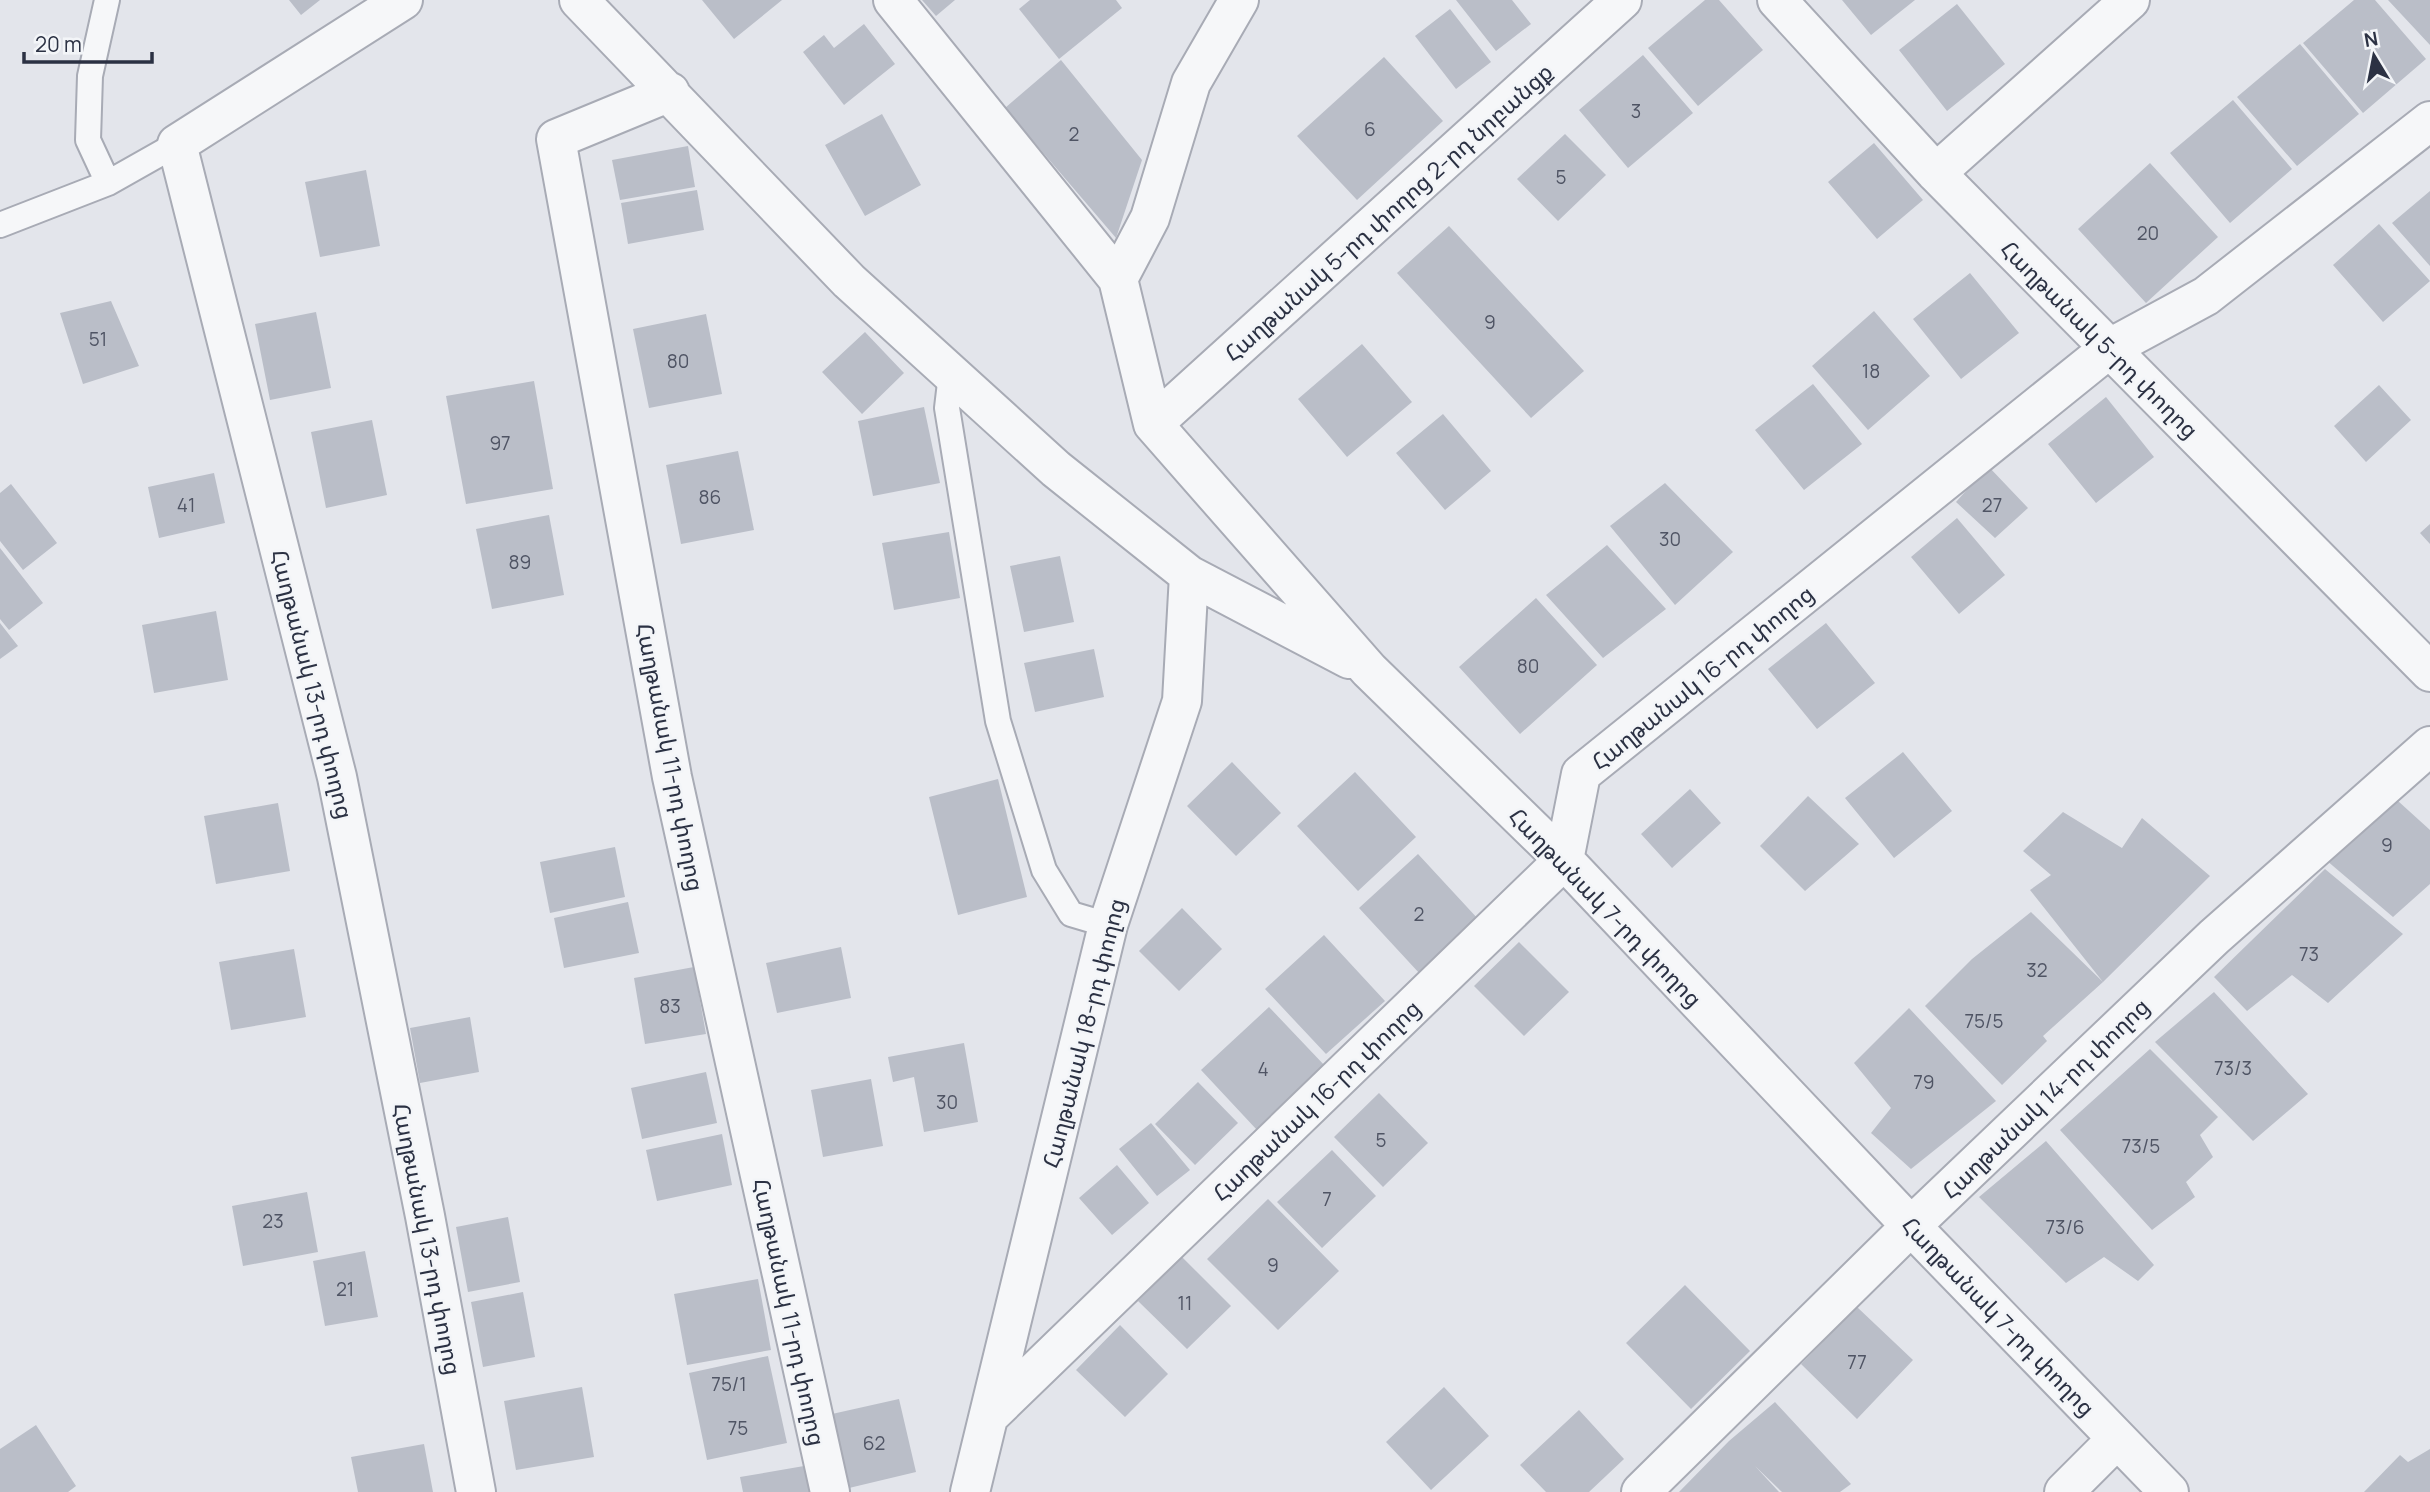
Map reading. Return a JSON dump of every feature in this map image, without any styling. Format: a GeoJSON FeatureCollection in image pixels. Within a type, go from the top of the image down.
{"type":"FeatureCollection","features":[{"type":"Feature","properties":{"kind":"street"},"geometry":{"type":"LineString","coordinates":[[177,144],[403,0]]}},
{"type":"Feature","properties":{"kind":"street"},"geometry":{"type":"LineString","coordinates":[[579,0],[849,281],[1056,469],[1189,575],[1369,670]]}},
{"type":"Feature","properties":{"kind":"street"},"geometry":{"type":"LineString","coordinates":[[893,0],[1118,279],[1150,218],[1191,83],[1239,0]]}},
{"type":"Feature","properties":{"kind":"street","name":"Հաղթանակ 5-րդ փողոց 2-րդ նրբանցք"},"geometry":{"type":"LineString","coordinates":[[1153,424],[1622,0]]}},
{"type":"Feature","properties":{"kind":"street","name":"Հաղթանակ 5-րդ փողոց"},"geometry":{"type":"LineString","coordinates":[[1777,0],[1937,173],[2430,672]]}},
{"type":"Feature","properties":{"kind":"street"},"geometry":{"type":"LineString","coordinates":[[1937,173],[2130,0]]}},
{"type":"Feature","properties":{"kind":"street","name":"Հաղթանակ 11-րդ փողոց"},"geometry":{"type":"LineString","coordinates":[[670,92],[556,139],[672,777],[830,1492]]}},
{"type":"Feature","properties":{"kind":"street","name":"Հաղթանակ 16-րդ փողոց"},"geometry":{"type":"LineString","coordinates":[[989,1416],[1564,860],[1581,774],[2110,348],[2206,296],[2430,121]]}},
{"type":"Feature","properties":{"kind":"street","name":"Հաղթանակ 13-րդ փողոց"},"geometry":{"type":"LineString","coordinates":[[177,144],[337,777],[425,1216],[476,1492]]}},
{"type":"Feature","properties":{"kind":"street","name":"Հաղթանակ 7-րդ փողոց"},"geometry":{"type":"LineString","coordinates":[[1118,279],[1153,424],[1369,670],[1564,860],[1911,1226],[2169,1492]]}},
{"type":"Feature","properties":{"kind":"street","name":"Հաղթանակ 18-րդ փողոց"},"geometry":{"type":"LineString","coordinates":[[970,1492],[1108,925],[1182,701],[1189,575]]}},
{"type":"Feature","properties":{"kind":"street","name":"Հաղթանակ 14-րդ փողոց"},"geometry":{"type":"LineString","coordinates":[[1641,1492],[1911,1226],[2214,937],[2430,746]]}},
{"type":"Feature","properties":{"kind":"street"},"geometry":{"type":"LineString","coordinates":[[2064,1492],[2117,1439]]}},
{"type":"Feature","properties":{"kind":"lane"},"geometry":{"type":"LineString","coordinates":[[107,0],[90,76],[88,140],[108,183]]}},
{"type":"Feature","properties":{"kind":"lane"},"geometry":{"type":"LineString","coordinates":[[0,225],[108,183],[177,144]]}},
{"type":"Feature","properties":{"kind":"lane"},"geometry":{"type":"LineString","coordinates":[[951,374],[947,408],[998,721],[1044,870],[1071,914],[1108,925]]}},
{"type":"Feature","properties":{"kind":"building"},"geometry":{"type":"Polygon","coordinates":[[[289,0],[320,0],[301,15],[289,0]]]}},
{"type":"Feature","properties":{"kind":"building"},"geometry":{"type":"Polygon","coordinates":[[[702,0],[782,0],[734,39],[702,0]]]}},
{"type":"Feature","properties":{"kind":"building"},"geometry":{"type":"Polygon","coordinates":[[[922,0],[955,0],[936,16],[922,0]]]}},
{"type":"Feature","properties":{"kind":"building"},"geometry":{"type":"Polygon","coordinates":[[[1030,0],[1116,0],[1122,8],[1059,59],[1019,9],[1030,0]]]}},
{"type":"Feature","properties":{"kind":"building"},"geometry":{"type":"Polygon","coordinates":[[[1456,0],[1512,0],[1531,24],[1496,51],[1456,0]]]}},
{"type":"Feature","properties":{"kind":"building"},"geometry":{"type":"Polygon","coordinates":[[[1705,0],[1719,0],[1763,50],[1698,106],[1648,48],[1705,0]]]}},
{"type":"Feature","properties":{"kind":"building"},"geometry":{"type":"Polygon","coordinates":[[[1842,0],[1915,0],[1871,35],[1842,0]]]}},
{"type":"Feature","properties":{"kind":"building"},"geometry":{"type":"Polygon","coordinates":[[[2354,0],[2375,0],[2426,59],[2363,113],[2303,43],[2354,0]]]}},
{"type":"Feature","properties":{"kind":"building"},"geometry":{"type":"Polygon","coordinates":[[[2388,0],[2430,0],[2430,45],[2388,0]]]}},
{"type":"Feature","properties":{"kind":"building"},"geometry":{"type":"Polygon","coordinates":[[[1957,4],[2005,64],[1947,111],[1899,50],[1957,4]]]}},
{"type":"Feature","properties":{"kind":"building"},"geometry":{"type":"Polygon","coordinates":[[[1450,9],[1491,62],[1456,89],[1415,36],[1450,9]]]}},
{"type":"Feature","properties":{"kind":"building"},"geometry":{"type":"Polygon","coordinates":[[[864,24],[895,64],[844,105],[803,52],[824,35],[834,48],[864,24]]]}},
{"type":"Feature","properties":{"kind":"building"},"geometry":{"type":"Polygon","coordinates":[[[2300,44],[2359,114],[2297,166],[2237,97],[2300,44]]]}},
{"type":"Feature","properties":{"kind":"building"},"geometry":{"type":"Polygon","coordinates":[[[1643,55],[1693,113],[1628,168],[1579,110],[1643,55]]]}},
{"type":"Feature","properties":{"kind":"building"},"geometry":{"type":"Polygon","coordinates":[[[1384,57],[1443,121],[1357,200],[1297,136],[1384,57]]]}},
{"type":"Feature","properties":{"kind":"building"},"geometry":{"type":"Polygon","coordinates":[[[1061,60],[1142,160],[1116,238],[1005,108],[1061,60]]]}},
{"type":"Feature","properties":{"kind":"building"},"geometry":{"type":"Polygon","coordinates":[[[2233,100],[2292,169],[2230,223],[2170,153],[2233,100]]]}},
{"type":"Feature","properties":{"kind":"building"},"geometry":{"type":"Polygon","coordinates":[[[882,114],[921,185],[865,216],[825,145],[882,114]]]}},
{"type":"Feature","properties":{"kind":"building"},"geometry":{"type":"Polygon","coordinates":[[[1565,134],[1606,175],[1558,221],[1517,179],[1565,134]]]}},
{"type":"Feature","properties":{"kind":"building"},"geometry":{"type":"Polygon","coordinates":[[[1874,143],[1923,200],[1877,239],[1828,182],[1874,143]]]}},
{"type":"Feature","properties":{"kind":"building"},"geometry":{"type":"Polygon","coordinates":[[[688,146],[695,187],[620,200],[612,160],[688,146]]]}},
{"type":"Feature","properties":{"kind":"building"},"geometry":{"type":"Polygon","coordinates":[[[2150,163],[2218,237],[2146,303],[2078,229],[2150,163]]]}},
{"type":"Feature","properties":{"kind":"building"},"geometry":{"type":"Polygon","coordinates":[[[366,170],[380,246],[320,257],[305,182],[366,170]]]}},
{"type":"Feature","properties":{"kind":"building"},"geometry":{"type":"Polygon","coordinates":[[[697,190],[704,230],[628,244],[621,203],[697,190]]]}},
{"type":"Feature","properties":{"kind":"building"},"geometry":{"type":"Polygon","coordinates":[[[2430,191],[2430,266],[2392,223],[2430,191]]]}},
{"type":"Feature","properties":{"kind":"building"},"geometry":{"type":"Polygon","coordinates":[[[2379,224],[2430,281],[2383,322],[2333,265],[2379,224]]]}},
{"type":"Feature","properties":{"kind":"building"},"geometry":{"type":"Polygon","coordinates":[[[1449,226],[1584,371],[1531,418],[1397,273],[1449,226]]]}},
{"type":"Feature","properties":{"kind":"building"},"geometry":{"type":"Polygon","coordinates":[[[1970,273],[2019,333],[1961,379],[1913,319],[1970,273]]]}},
{"type":"Feature","properties":{"kind":"building"},"geometry":{"type":"Polygon","coordinates":[[[111,301],[139,366],[83,384],[60,313],[111,301]]]}},
{"type":"Feature","properties":{"kind":"building"},"geometry":{"type":"Polygon","coordinates":[[[1874,311],[1930,376],[1868,430],[1812,366],[1874,311]]]}},
{"type":"Feature","properties":{"kind":"building"},"geometry":{"type":"Polygon","coordinates":[[[316,312],[331,388],[270,400],[255,324],[316,312]]]}},
{"type":"Feature","properties":{"kind":"building"},"geometry":{"type":"Polygon","coordinates":[[[706,314],[722,394],[649,408],[633,329],[706,314]]]}},
{"type":"Feature","properties":{"kind":"building"},"geometry":{"type":"Polygon","coordinates":[[[865,332],[904,373],[862,414],[822,372],[865,332]]]}},
{"type":"Feature","properties":{"kind":"building"},"geometry":{"type":"Polygon","coordinates":[[[1362,344],[1412,402],[1347,457],[1298,399],[1362,344]]]}},
{"type":"Feature","properties":{"kind":"building"},"geometry":{"type":"Polygon","coordinates":[[[534,381],[553,489],[466,504],[446,396],[534,381]]]}},
{"type":"Feature","properties":{"kind":"building"},"geometry":{"type":"Polygon","coordinates":[[[1813,384],[1862,444],[1804,490],[1755,430],[1813,384]]]}},
{"type":"Feature","properties":{"kind":"building"},"geometry":{"type":"Polygon","coordinates":[[[2379,385],[2411,420],[2366,462],[2334,426],[2379,385]]]}},
{"type":"Feature","properties":{"kind":"building"},"geometry":{"type":"Polygon","coordinates":[[[2106,397],[2154,457],[2096,503],[2048,444],[2106,397]]]}},
{"type":"Feature","properties":{"kind":"building"},"geometry":{"type":"Polygon","coordinates":[[[924,407],[940,483],[873,496],[858,421],[924,407]]]}},
{"type":"Feature","properties":{"kind":"building"},"geometry":{"type":"Polygon","coordinates":[[[1443,414],[1491,471],[1445,510],[1396,453],[1443,414]]]}},
{"type":"Feature","properties":{"kind":"building"},"geometry":{"type":"Polygon","coordinates":[[[372,420],[387,495],[326,508],[311,432],[372,420]]]}},
{"type":"Feature","properties":{"kind":"building"},"geometry":{"type":"Polygon","coordinates":[[[738,451],[754,530],[681,544],[666,465],[738,451]]]}},
{"type":"Feature","properties":{"kind":"building"},"geometry":{"type":"Polygon","coordinates":[[[1988,466],[2028,508],[1995,538],[1956,502],[1988,466]]]}},
{"type":"Feature","properties":{"kind":"building"},"geometry":{"type":"Polygon","coordinates":[[[214,473],[225,523],[159,538],[148,487],[214,473]]]}},
{"type":"Feature","properties":{"kind":"building"},"geometry":{"type":"Polygon","coordinates":[[[1665,483],[1733,552],[1675,605],[1610,526],[1665,483]]]}},
{"type":"Feature","properties":{"kind":"building"},"geometry":{"type":"Polygon","coordinates":[[[11,484],[57,543],[23,570],[0,541],[0,493],[11,484]]]}},
{"type":"Feature","properties":{"kind":"building"},"geometry":{"type":"Polygon","coordinates":[[[549,515],[564,595],[492,609],[476,529],[549,515]]]}},
{"type":"Feature","properties":{"kind":"building"},"geometry":{"type":"Polygon","coordinates":[[[1957,518],[2005,575],[1959,614],[1911,557],[1957,518]]]}},
{"type":"Feature","properties":{"kind":"building"},"geometry":{"type":"Polygon","coordinates":[[[2430,524],[2430,544],[2420,533],[2430,524]]]}},
{"type":"Feature","properties":{"kind":"building"},"geometry":{"type":"Polygon","coordinates":[[[949,532],[960,598],[894,610],[882,543],[949,532]]]}},
{"type":"Feature","properties":{"kind":"building"},"geometry":{"type":"Polygon","coordinates":[[[1607,545],[1666,609],[1603,658],[1546,595],[1607,545]]]}},
{"type":"Feature","properties":{"kind":"building"},"geometry":{"type":"Polygon","coordinates":[[[0,548],[43,603],[9,630],[0,619],[0,548]]]}},
{"type":"Feature","properties":{"kind":"building"},"geometry":{"type":"Polygon","coordinates":[[[1060,556],[1074,622],[1024,632],[1010,566],[1060,556]]]}},
{"type":"Feature","properties":{"kind":"building"},"geometry":{"type":"Polygon","coordinates":[[[1536,598],[1597,665],[1520,734],[1459,667],[1536,598]]]}},
{"type":"Feature","properties":{"kind":"building"},"geometry":{"type":"Polygon","coordinates":[[[216,611],[228,680],[154,693],[142,625],[216,611]]]}},
{"type":"Feature","properties":{"kind":"building"},"geometry":{"type":"Polygon","coordinates":[[[0,623],[18,646],[0,659],[0,623]]]}},
{"type":"Feature","properties":{"kind":"building"},"geometry":{"type":"Polygon","coordinates":[[[1826,623],[1875,683],[1817,729],[1768,669],[1826,623]]]}},
{"type":"Feature","properties":{"kind":"building"},"geometry":{"type":"Polygon","coordinates":[[[1094,649],[1104,697],[1035,712],[1024,663],[1094,649]]]}},
{"type":"Feature","properties":{"kind":"building"},"geometry":{"type":"Polygon","coordinates":[[[1903,752],[1952,811],[1894,858],[1845,798],[1903,752]]]}},
{"type":"Feature","properties":{"kind":"building"},"geometry":{"type":"Polygon","coordinates":[[[1232,762],[1281,813],[1236,856],[1187,806],[1232,762]]]}},
{"type":"Feature","properties":{"kind":"building"},"geometry":{"type":"Polygon","coordinates":[[[1355,772],[1416,837],[1358,891],[1297,826],[1355,772]]]}},
{"type":"Feature","properties":{"kind":"building"},"geometry":{"type":"Polygon","coordinates":[[[998,779],[1027,897],[958,915],[929,797],[998,779]]]}},
{"type":"Feature","properties":{"kind":"building"},"geometry":{"type":"Polygon","coordinates":[[[1690,789],[1721,823],[1672,868],[1641,834],[1690,789]]]}},
{"type":"Feature","properties":{"kind":"building"},"geometry":{"type":"Polygon","coordinates":[[[1808,796],[1859,844],[1805,891],[1760,846],[1808,796]]]}},
{"type":"Feature","properties":{"kind":"building"},"geometry":{"type":"Polygon","coordinates":[[[2398,801],[2430,830],[2430,884],[2393,917],[2326,860],[2398,801]]]}},
{"type":"Feature","properties":{"kind":"building"},"geometry":{"type":"Polygon","coordinates":[[[278,803],[290,871],[216,884],[204,816],[278,803]]]}},
{"type":"Feature","properties":{"kind":"building"},"geometry":{"type":"Polygon","coordinates":[[[2063,812],[2122,848],[2142,818],[2210,876],[2103,982],[2030,890],[2051,875],[2023,851],[2063,812]]]}},
{"type":"Feature","properties":{"kind":"building"},"geometry":{"type":"Polygon","coordinates":[[[615,847],[625,897],[550,913],[540,862],[615,847]]]}},
{"type":"Feature","properties":{"kind":"building"},"geometry":{"type":"Polygon","coordinates":[[[1418,854],[1479,920],[1420,974],[1359,908],[1418,854]]]}},
{"type":"Feature","properties":{"kind":"building"},"geometry":{"type":"Polygon","coordinates":[[[2325,869],[2403,934],[2328,1003],[2292,975],[2247,1011],[2214,977],[2325,869]]]}},
{"type":"Feature","properties":{"kind":"building"},"geometry":{"type":"Polygon","coordinates":[[[628,902],[639,953],[564,968],[554,918],[628,902]]]}},
{"type":"Feature","properties":{"kind":"building"},"geometry":{"type":"Polygon","coordinates":[[[1182,908],[1222,949],[1179,991],[1139,951],[1182,908]]]}},
{"type":"Feature","properties":{"kind":"building"},"geometry":{"type":"Polygon","coordinates":[[[2031,912],[2103,982],[2043,1036],[2047,1041],[2002,1085],[1925,1006],[1972,959],[2031,912]]]}},
{"type":"Feature","properties":{"kind":"building"},"geometry":{"type":"Polygon","coordinates":[[[1324,935],[1385,1001],[1326,1054],[1265,989],[1324,935]]]}},
{"type":"Feature","properties":{"kind":"building"},"geometry":{"type":"Polygon","coordinates":[[[1519,942],[1569,992],[1524,1036],[1474,986],[1519,942]]]}},
{"type":"Feature","properties":{"kind":"building"},"geometry":{"type":"Polygon","coordinates":[[[841,947],[851,998],[777,1013],[766,963],[841,947]]]}},
{"type":"Feature","properties":{"kind":"building"},"geometry":{"type":"Polygon","coordinates":[[[294,949],[306,1017],[231,1030],[219,962],[294,949]]]}},
{"type":"Feature","properties":{"kind":"building"},"geometry":{"type":"Polygon","coordinates":[[[694,967],[706,1034],[645,1044],[634,978],[694,967]]]}},
{"type":"Feature","properties":{"kind":"building"},"geometry":{"type":"Polygon","coordinates":[[[2214,992],[2308,1094],[2253,1141],[2155,1042],[2214,992]]]}},
{"type":"Feature","properties":{"kind":"building"},"geometry":{"type":"Polygon","coordinates":[[[1269,1007],[1326,1067],[1257,1130],[1201,1070],[1269,1007]]]}},
{"type":"Feature","properties":{"kind":"building"},"geometry":{"type":"Polygon","coordinates":[[[1909,1008],[1996,1101],[1911,1169],[1871,1133],[1891,1108],[1854,1063],[1909,1008]]]}},
{"type":"Feature","properties":{"kind":"building"},"geometry":{"type":"Polygon","coordinates":[[[470,1017],[479,1072],[420,1083],[410,1028],[470,1017]]]}},
{"type":"Feature","properties":{"kind":"building"},"geometry":{"type":"Polygon","coordinates":[[[964,1043],[978,1122],[924,1132],[914,1077],[893,1082],[888,1057],[964,1043]]]}},
{"type":"Feature","properties":{"kind":"building"},"geometry":{"type":"Polygon","coordinates":[[[2150,1049],[2218,1117],[2200,1135],[2213,1157],[2186,1182],[2195,1197],[2152,1230],[2060,1130],[2150,1049]]]}},
{"type":"Feature","properties":{"kind":"building"},"geometry":{"type":"Polygon","coordinates":[[[706,1072],[717,1123],[642,1139],[631,1088],[706,1072]]]}},
{"type":"Feature","properties":{"kind":"building"},"geometry":{"type":"Polygon","coordinates":[[[871,1079],[883,1146],[823,1157],[811,1090],[871,1079]]]}},
{"type":"Feature","properties":{"kind":"building"},"geometry":{"type":"Polygon","coordinates":[[[1198,1082],[1238,1123],[1195,1165],[1155,1124],[1198,1082]]]}},
{"type":"Feature","properties":{"kind":"building"},"geometry":{"type":"Polygon","coordinates":[[[1379,1093],[1428,1143],[1383,1187],[1334,1137],[1379,1093]]]}},
{"type":"Feature","properties":{"kind":"building"},"geometry":{"type":"Polygon","coordinates":[[[1151,1123],[1190,1170],[1157,1196],[1119,1149],[1151,1123]]]}},
{"type":"Feature","properties":{"kind":"building"},"geometry":{"type":"Polygon","coordinates":[[[722,1134],[732,1185],[657,1201],[646,1150],[722,1134]]]}},
{"type":"Feature","properties":{"kind":"building"},"geometry":{"type":"Polygon","coordinates":[[[2046,1141],[2154,1265],[2138,1281],[2104,1257],[2066,1283],[1979,1197],[2046,1141]]]}},
{"type":"Feature","properties":{"kind":"building"},"geometry":{"type":"Polygon","coordinates":[[[1332,1150],[1376,1196],[1322,1248],[1277,1202],[1332,1150]]]}},
{"type":"Feature","properties":{"kind":"building"},"geometry":{"type":"Polygon","coordinates":[[[1117,1165],[1149,1203],[1112,1235],[1079,1198],[1117,1165]]]}},
{"type":"Feature","properties":{"kind":"building"},"geometry":{"type":"Polygon","coordinates":[[[307,1192],[318,1252],[243,1266],[232,1206],[307,1192]]]}},
{"type":"Feature","properties":{"kind":"building"},"geometry":{"type":"Polygon","coordinates":[[[1268,1199],[1339,1271],[1278,1330],[1207,1259],[1268,1199]]]}},
{"type":"Feature","properties":{"kind":"building"},"geometry":{"type":"Polygon","coordinates":[[[508,1217],[520,1282],[468,1292],[456,1227],[508,1217]]]}},
{"type":"Feature","properties":{"kind":"building"},"geometry":{"type":"Polygon","coordinates":[[[365,1251],[378,1317],[325,1326],[313,1261],[365,1251]]]}},
{"type":"Feature","properties":{"kind":"building"},"geometry":{"type":"Polygon","coordinates":[[[1182,1257],[1231,1306],[1187,1349],[1138,1301],[1182,1257]]]}},
{"type":"Feature","properties":{"kind":"building"},"geometry":{"type":"Polygon","coordinates":[[[758,1279],[771,1350],[687,1365],[674,1294],[758,1279]]]}},
{"type":"Feature","properties":{"kind":"building"},"geometry":{"type":"Polygon","coordinates":[[[1685,1285],[1750,1351],[1691,1409],[1626,1343],[1685,1285]]]}},
{"type":"Feature","properties":{"kind":"building"},"geometry":{"type":"Polygon","coordinates":[[[523,1292],[535,1357],[483,1367],[471,1302],[523,1292]]]}},
{"type":"Feature","properties":{"kind":"building"},"geometry":{"type":"Polygon","coordinates":[[[1857,1307],[1913,1360],[1857,1419],[1801,1364],[1857,1307]]]}},
{"type":"Feature","properties":{"kind":"building"},"geometry":{"type":"Polygon","coordinates":[[[1120,1325],[1168,1374],[1125,1417],[1076,1370],[1120,1325]]]}},
{"type":"Feature","properties":{"kind":"building"},"geometry":{"type":"Polygon","coordinates":[[[768,1356],[787,1443],[707,1460],[689,1373],[768,1356]]]}},
{"type":"Feature","properties":{"kind":"building"},"geometry":{"type":"Polygon","coordinates":[[[582,1387],[594,1457],[516,1470],[504,1401],[582,1387]]]}},
{"type":"Feature","properties":{"kind":"building"},"geometry":{"type":"Polygon","coordinates":[[[1444,1387],[1489,1436],[1431,1490],[1386,1442],[1444,1387]]]}},
{"type":"Feature","properties":{"kind":"building"},"geometry":{"type":"Polygon","coordinates":[[[899,1399],[916,1472],[849,1488],[832,1414],[899,1399]]]}},
{"type":"Feature","properties":{"kind":"building"},"geometry":{"type":"Polygon","coordinates":[[[1775,1402],[1851,1484],[1840,1492],[1782,1492],[1755,1466],[1779,1492],[1679,1492],[1729,1441],[1775,1402]]]}},
{"type":"Feature","properties":{"kind":"building"},"geometry":{"type":"Polygon","coordinates":[[[1579,1410],[1624,1459],[1589,1492],[1546,1492],[1520,1465],[1579,1410]]]}},
{"type":"Feature","properties":{"kind":"building"},"geometry":{"type":"Polygon","coordinates":[[[36,1425],[76,1486],[68,1492],[0,1492],[0,1449],[36,1425]]]}},
{"type":"Feature","properties":{"kind":"building"},"geometry":{"type":"Polygon","coordinates":[[[424,1444],[433,1492],[358,1492],[351,1457],[424,1444]]]}},
{"type":"Feature","properties":{"kind":"building"},"geometry":{"type":"Polygon","coordinates":[[[2430,1449],[2430,1492],[2364,1492],[2400,1455],[2408,1462],[2430,1449]]]}},
{"type":"Feature","properties":{"kind":"building"},"geometry":{"type":"Polygon","coordinates":[[[804,1466],[809,1492],[743,1492],[740,1477],[804,1466]]]}}]}
